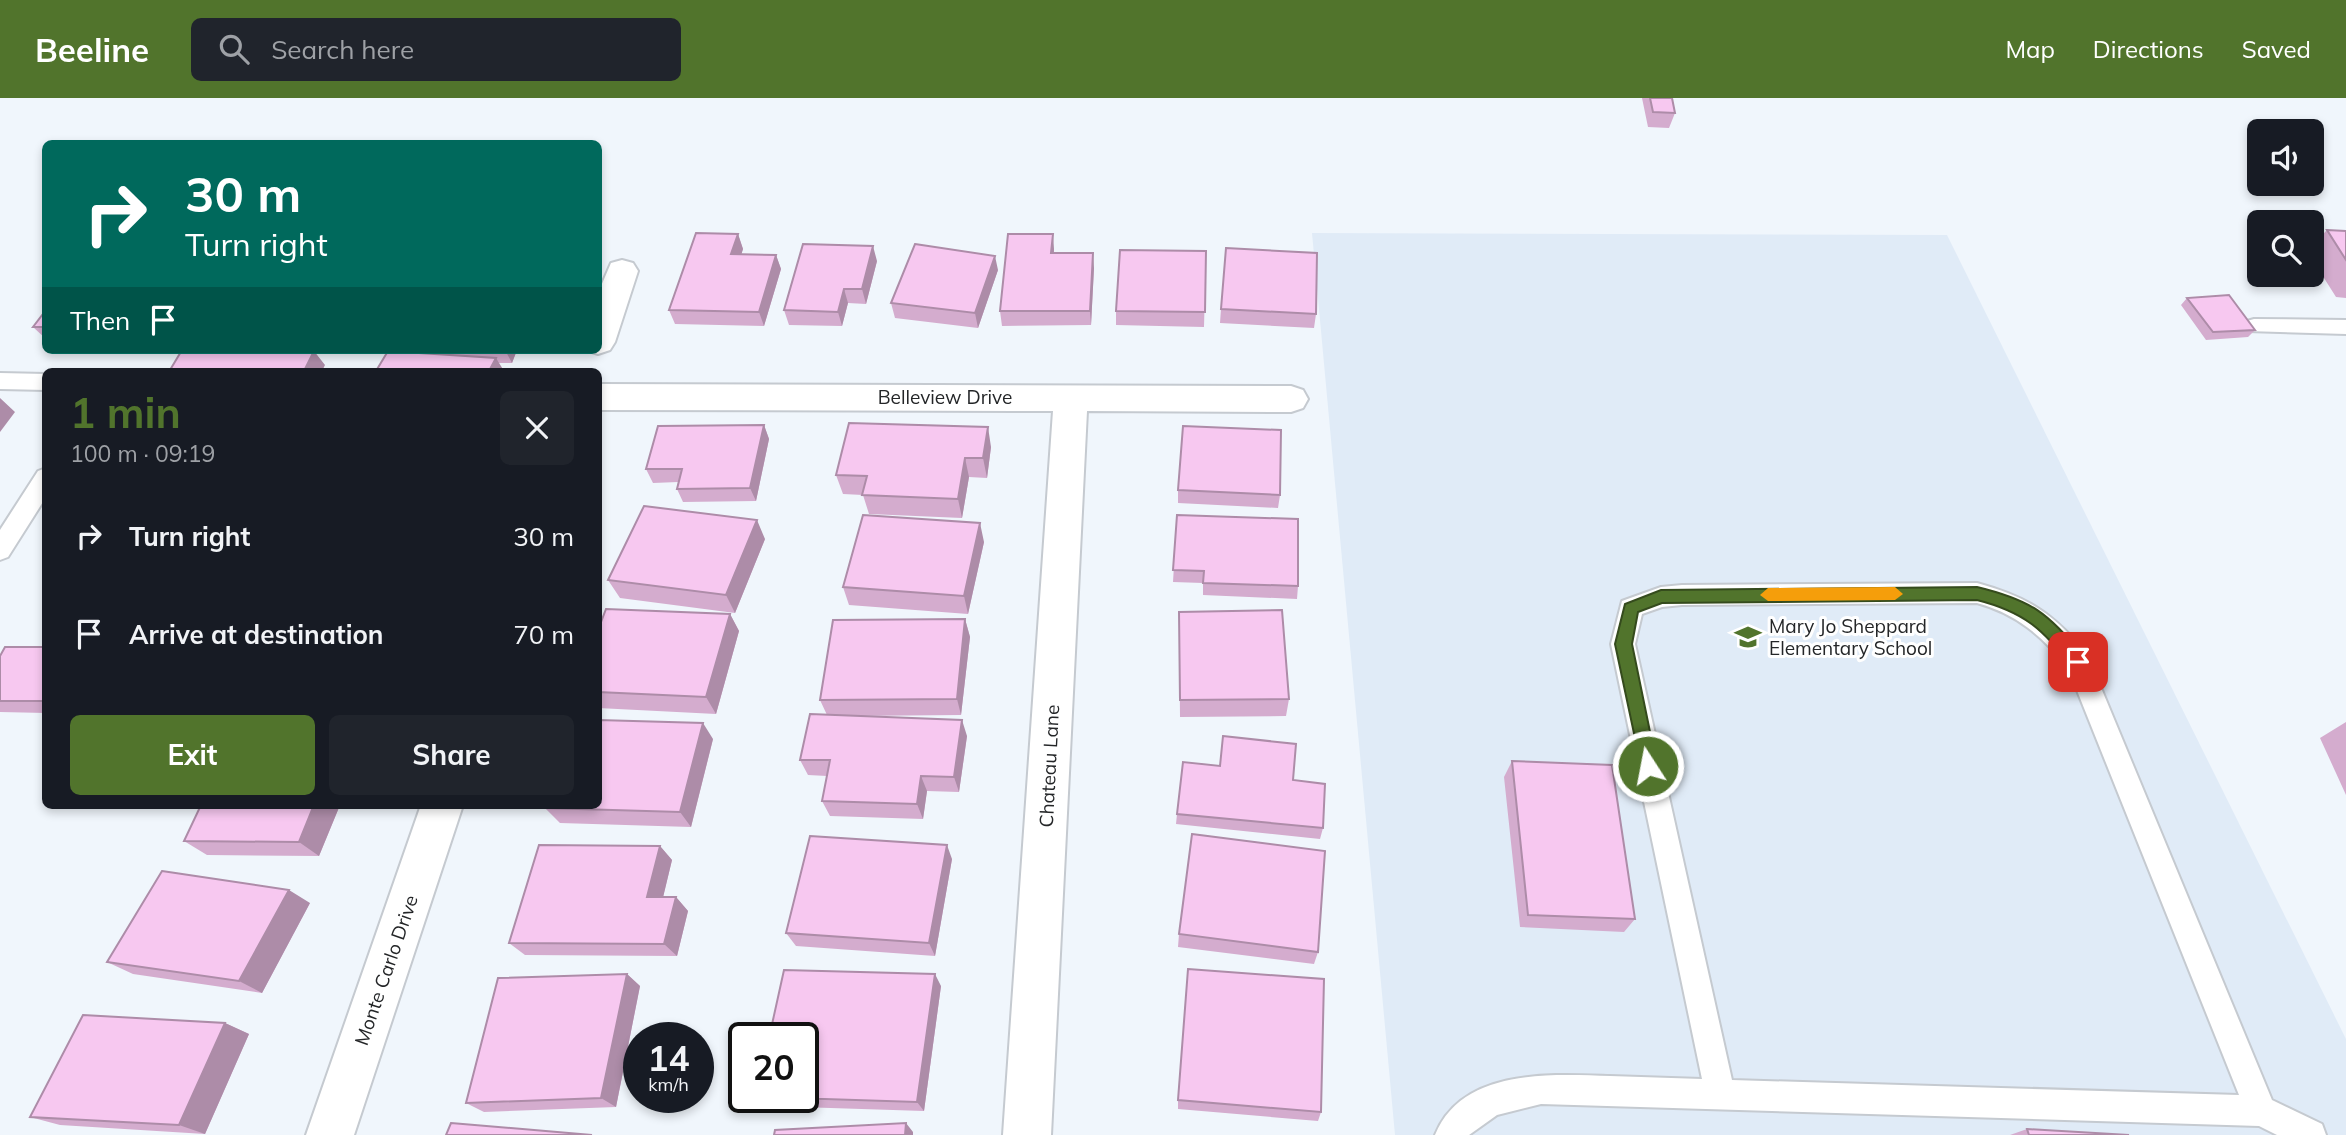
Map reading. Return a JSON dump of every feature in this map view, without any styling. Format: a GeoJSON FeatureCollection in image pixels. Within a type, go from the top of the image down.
{"type":"FeatureCollection","features":[{"type":"Feature","properties":{"kind":"street"},"geometry":{"type":"LineString","coordinates":[[602,330],[622,271]]}},
{"type":"Feature","properties":{"kind":"street","name":"Belleview Drive"},"geometry":{"type":"LineString","coordinates":[[602,397],[1292,399]]}},
{"type":"Feature","properties":{"kind":"street","name":"Chateau Lane"},"geometry":{"type":"LineString","coordinates":[[1027,1135],[1071,397]]}},
{"type":"Feature","properties":{"kind":"street","name":"Monte Carlo Drive"},"geometry":{"type":"LineString","coordinates":[[330,1135],[441,809]]}},
{"type":"Feature","properties":{"kind":"lane"},"geometry":{"type":"LineString","coordinates":[[2253,326],[2346,327]]}},
{"type":"Feature","properties":{"kind":"lane"},"geometry":{"type":"LineString","coordinates":[[0,381],[42,382]]}},
{"type":"Feature","properties":{"kind":"lane"},"geometry":{"type":"LineString","coordinates":[[0,550],[42,483]]}},
{"type":"Feature","properties":{"kind":"lane"},"geometry":{"type":"LineString","coordinates":[[1720,1094],[1623,644],[1631,608],[1645,601],[1682,595],[1977,593],[2029,611],[2053,631],[2078,662],[2261,1111]]}},
{"type":"Feature","properties":{"kind":"lane"},"geometry":{"type":"LineString","coordinates":[[1450,1135],[1461,1118],[1499,1096],[1531,1091],[1720,1094],[2261,1111],[2311,1135]]}},
{"type":"Feature","properties":{"kind":"shaded area","name":"Mary Jo Sheppard Elementary School"},"geometry":{"type":"Polygon","coordinates":[[[1312,233],[1947,235],[2346,1039],[2346,1135],[1395,1135],[1312,233]]]}},
{"type":"Feature","properties":{"kind":"building"},"geometry":{"type":"Polygon","coordinates":[[[1650,98],[1672,98],[1675,113],[1653,112],[1650,98]]]}},
{"type":"Feature","properties":{"kind":"building"},"geometry":{"type":"Polygon","coordinates":[[[2327,230],[2346,231],[2346,260],[2327,230]]]}},
{"type":"Feature","properties":{"kind":"building"},"geometry":{"type":"Polygon","coordinates":[[[696,233],[738,234],[731,254],[776,255],[759,312],[669,310],[696,233]]]}},
{"type":"Feature","properties":{"kind":"building"},"geometry":{"type":"Polygon","coordinates":[[[1008,234],[1053,234],[1051,253],[1093,253],[1090,311],[1000,311],[1008,234]]]}},
{"type":"Feature","properties":{"kind":"building"},"geometry":{"type":"Polygon","coordinates":[[[803,244],[873,246],[862,289],[844,289],[838,312],[784,310],[803,244]]]}},
{"type":"Feature","properties":{"kind":"building"},"geometry":{"type":"Polygon","coordinates":[[[915,244],[995,256],[975,313],[891,303],[915,244]]]}},
{"type":"Feature","properties":{"kind":"building"},"geometry":{"type":"Polygon","coordinates":[[[1226,248],[1317,253],[1316,314],[1221,309],[1226,248]]]}},
{"type":"Feature","properties":{"kind":"building"},"geometry":{"type":"Polygon","coordinates":[[[1120,250],[1206,251],[1205,312],[1116,311],[1120,250]]]}},
{"type":"Feature","properties":{"kind":"building"},"geometry":{"type":"Polygon","coordinates":[[[2229,295],[2255,330],[2213,332],[2187,298],[2229,295]]]}},
{"type":"Feature","properties":{"kind":"building"},"geometry":{"type":"Polygon","coordinates":[[[42,315],[42,327],[33,327],[42,315]]]}},
{"type":"Feature","properties":{"kind":"building"},"geometry":{"type":"Polygon","coordinates":[[[180,354],[312,354],[306,368],[171,368],[180,354]]]}},
{"type":"Feature","properties":{"kind":"building"},"geometry":{"type":"Polygon","coordinates":[[[386,354],[496,358],[491,368],[378,368],[386,354]]]}},
{"type":"Feature","properties":{"kind":"building"},"geometry":{"type":"Polygon","coordinates":[[[849,423],[988,427],[983,458],[965,458],[958,499],[862,495],[867,476],[836,475],[849,423]]]}},
{"type":"Feature","properties":{"kind":"building"},"geometry":{"type":"Polygon","coordinates":[[[764,425],[750,488],[677,489],[682,469],[646,469],[658,426],[764,425]]]}},
{"type":"Feature","properties":{"kind":"building"},"geometry":{"type":"Polygon","coordinates":[[[1183,426],[1281,430],[1280,495],[1178,490],[1183,426]]]}},
{"type":"Feature","properties":{"kind":"building"},"geometry":{"type":"Polygon","coordinates":[[[644,506],[757,520],[726,595],[608,580],[644,506]]]}},
{"type":"Feature","properties":{"kind":"building"},"geometry":{"type":"Polygon","coordinates":[[[863,515],[980,523],[964,596],[843,587],[863,515]]]}},
{"type":"Feature","properties":{"kind":"building"},"geometry":{"type":"Polygon","coordinates":[[[1177,515],[1298,519],[1298,586],[1203,583],[1204,571],[1173,570],[1177,515]]]}},
{"type":"Feature","properties":{"kind":"building"},"geometry":{"type":"Polygon","coordinates":[[[606,609],[730,614],[706,697],[602,692],[602,620],[606,609]]]}},
{"type":"Feature","properties":{"kind":"building"},"geometry":{"type":"Polygon","coordinates":[[[1282,610],[1289,699],[1180,700],[1179,612],[1282,610]]]}},
{"type":"Feature","properties":{"kind":"building"},"geometry":{"type":"Polygon","coordinates":[[[965,619],[957,699],[820,700],[833,620],[965,619]]]}},
{"type":"Feature","properties":{"kind":"building"},"geometry":{"type":"Polygon","coordinates":[[[5,647],[42,647],[42,701],[0,701],[0,656],[5,647]]]}},
{"type":"Feature","properties":{"kind":"building"},"geometry":{"type":"Polygon","coordinates":[[[810,714],[962,720],[954,777],[921,776],[917,804],[822,801],[830,760],[800,760],[810,714]]]}},
{"type":"Feature","properties":{"kind":"building"},"geometry":{"type":"Polygon","coordinates":[[[602,720],[703,723],[680,812],[579,809],[602,809],[602,720]]]}},
{"type":"Feature","properties":{"kind":"building"},"geometry":{"type":"Polygon","coordinates":[[[1223,736],[1296,744],[1293,780],[1325,784],[1323,828],[1177,814],[1183,762],[1220,766],[1223,736]]]}},
{"type":"Feature","properties":{"kind":"building"},"geometry":{"type":"Polygon","coordinates":[[[1512,761],[1612,765],[1635,919],[1528,915],[1512,761]]]}},
{"type":"Feature","properties":{"kind":"building"},"geometry":{"type":"Polygon","coordinates":[[[199,809],[312,809],[299,842],[184,841],[199,809]]]}},
{"type":"Feature","properties":{"kind":"building"},"geometry":{"type":"Polygon","coordinates":[[[1192,834],[1325,851],[1318,952],[1179,934],[1192,834]]]}},
{"type":"Feature","properties":{"kind":"building"},"geometry":{"type":"Polygon","coordinates":[[[810,836],[947,845],[929,943],[786,933],[810,836]]]}},
{"type":"Feature","properties":{"kind":"building"},"geometry":{"type":"Polygon","coordinates":[[[539,845],[660,846],[647,897],[676,897],[664,944],[509,943],[539,845]]]}},
{"type":"Feature","properties":{"kind":"building"},"geometry":{"type":"Polygon","coordinates":[[[162,871],[289,890],[239,981],[107,962],[162,871]]]}},
{"type":"Feature","properties":{"kind":"building"},"geometry":{"type":"Polygon","coordinates":[[[1188,969],[1324,979],[1321,1112],[1178,1100],[1188,969]]]}},
{"type":"Feature","properties":{"kind":"building"},"geometry":{"type":"Polygon","coordinates":[[[784,970],[935,974],[917,1102],[819,1099],[819,1022],[773,1022],[784,970]]]}},
{"type":"Feature","properties":{"kind":"building"},"geometry":{"type":"Polygon","coordinates":[[[627,974],[601,1098],[466,1103],[498,978],[627,974]]]}},
{"type":"Feature","properties":{"kind":"building"},"geometry":{"type":"Polygon","coordinates":[[[83,1015],[225,1023],[179,1125],[30,1117],[83,1015]]]}},
{"type":"Feature","properties":{"kind":"building"},"geometry":{"type":"Polygon","coordinates":[[[451,1123],[592,1135],[446,1135],[451,1123]]]}},
{"type":"Feature","properties":{"kind":"building"},"geometry":{"type":"Polygon","coordinates":[[[906,1123],[905,1135],[774,1135],[775,1130],[906,1123]]]}},
{"type":"Feature","properties":{"kind":"building"},"geometry":{"type":"Polygon","coordinates":[[[2027,1129],[2129,1135],[2029,1135],[2027,1129]]]}},
{"type":"Feature","properties":{"kind":"slow traffic"},"geometry":{"type":"LineString","coordinates":[[1768,595],[1895,594]]}},
{"type":"Feature","properties":{"kind":"place","name":"Mary Jo Sheppard Elementary School"},"geometry":{"type":"Point","coordinates":[1748,637]}},
{"type":"Feature","properties":{"kind":"route"},"geometry":{"type":"LineString","coordinates":[[1648,766],[1623,644],[1631,608],[1661,597],[1977,593],[2029,611],[2053,631],[2078,662]]}}]}
